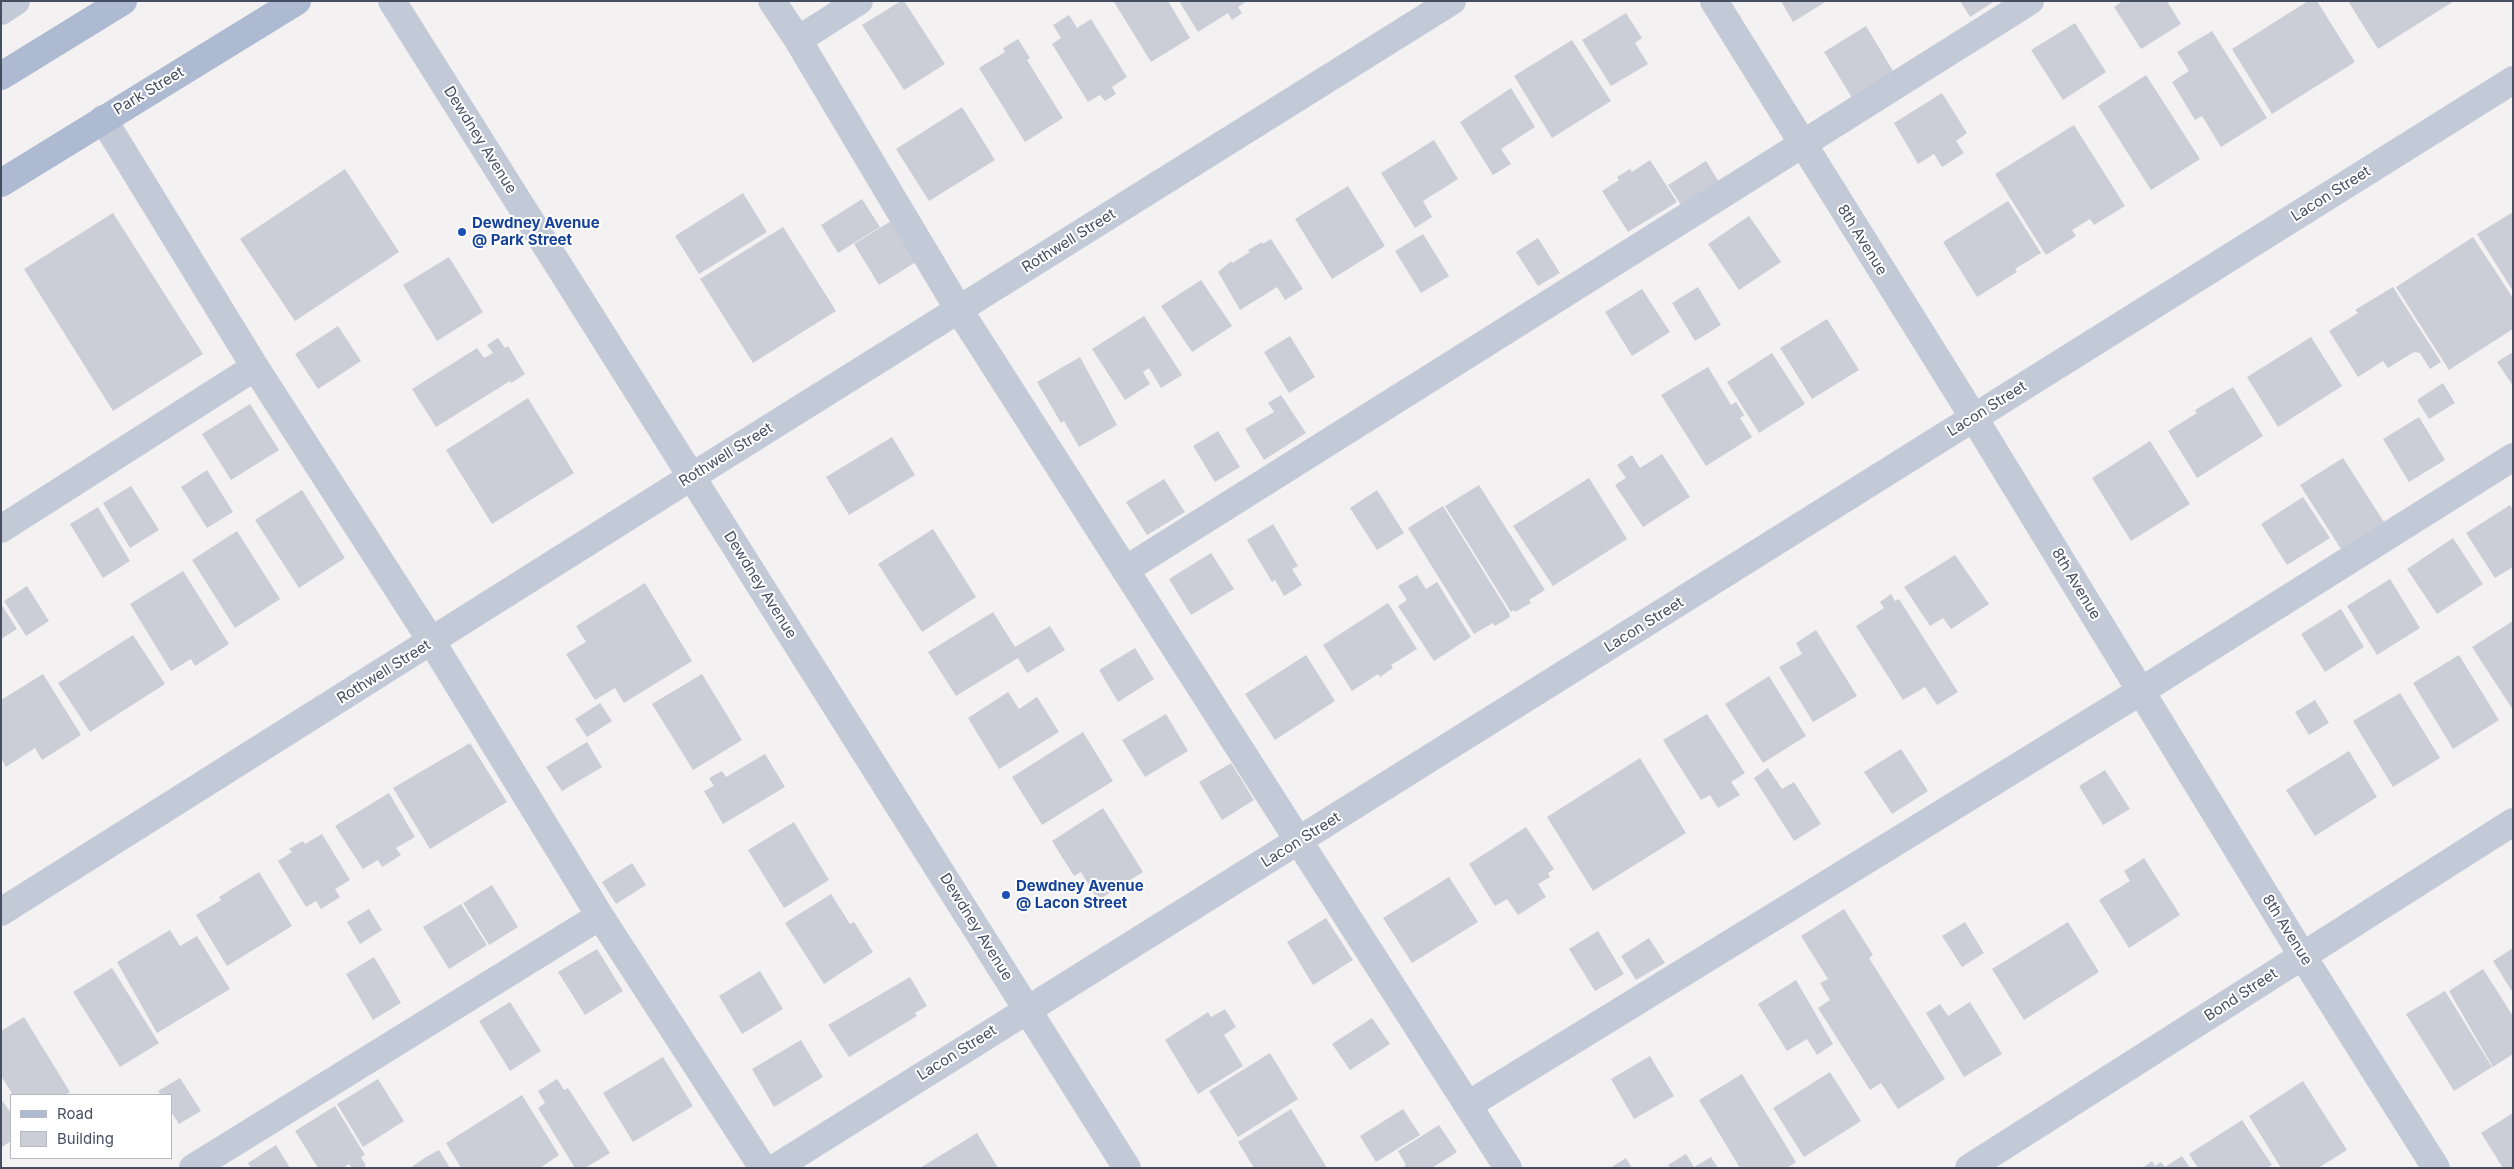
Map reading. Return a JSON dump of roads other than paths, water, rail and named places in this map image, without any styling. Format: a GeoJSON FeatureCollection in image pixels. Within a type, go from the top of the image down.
{"type":"FeatureCollection","features":[{"type":"Feature","properties":{"kind":"main road","name":"Park Street"},"geometry":{"type":"LineString","coordinates":[[1,183],[297,1]]}},
{"type":"Feature","properties":{"kind":"main road"},"geometry":{"type":"LineString","coordinates":[[1,76],[114,4]]}},
{"type":"Feature","properties":{"kind":"street"},"geometry":{"type":"LineString","coordinates":[[1,11],[16,1]]}},
{"type":"Feature","properties":{"kind":"street","name":"Dewdney Avenue"},"geometry":{"type":"LineString","coordinates":[[392,1],[1127,1168]]}},
{"type":"Feature","properties":{"kind":"street"},"geometry":{"type":"LineString","coordinates":[[772,1],[798,40],[959,310],[1508,1168]]}},
{"type":"Feature","properties":{"kind":"street"},"geometry":{"type":"LineString","coordinates":[[798,40],[860,1]]}},
{"type":"Feature","properties":{"kind":"street","name":"Rothwell Street"},"geometry":{"type":"LineString","coordinates":[[1,912],[432,642],[691,476],[1452,1]]}},
{"type":"Feature","properties":{"kind":"street","name":"8th Avenue"},"geometry":{"type":"LineString","coordinates":[[1714,1],[1974,418],[2302,955],[2436,1168]]}},
{"type":"Feature","properties":{"kind":"street"},"geometry":{"type":"LineString","coordinates":[[1125,570],[2030,1]]}},
{"type":"Feature","properties":{"kind":"street","name":"Lacon Street"},"geometry":{"type":"LineString","coordinates":[[775,1168],[1027,1008],[1299,842],[2513,80]]}},
{"type":"Feature","properties":{"kind":"street"},"geometry":{"type":"LineString","coordinates":[[103,119],[255,367],[432,642],[600,916],[763,1168]]}},
{"type":"Feature","properties":{"kind":"street"},"geometry":{"type":"LineString","coordinates":[[1,529],[255,367]]}},
{"type":"Feature","properties":{"kind":"street"},"geometry":{"type":"LineString","coordinates":[[1468,1105],[2141,691],[2513,457]]}},
{"type":"Feature","properties":{"kind":"street","name":"Bond Street"},"geometry":{"type":"LineString","coordinates":[[1969,1168],[2513,822]]}},
{"type":"Feature","properties":{"kind":"street"},"geometry":{"type":"LineString","coordinates":[[193,1168],[600,916]]}},
{"type":"Feature","properties":{"kind":"place","name":"Dewdney Avenue @ Park Street"},"geometry":{"type":"Point","coordinates":[462,232]}},
{"type":"Feature","properties":{"kind":"place","name":"Dewdney Avenue @ Lacon Street"},"geometry":{"type":"Point","coordinates":[1006,895]}}]}
